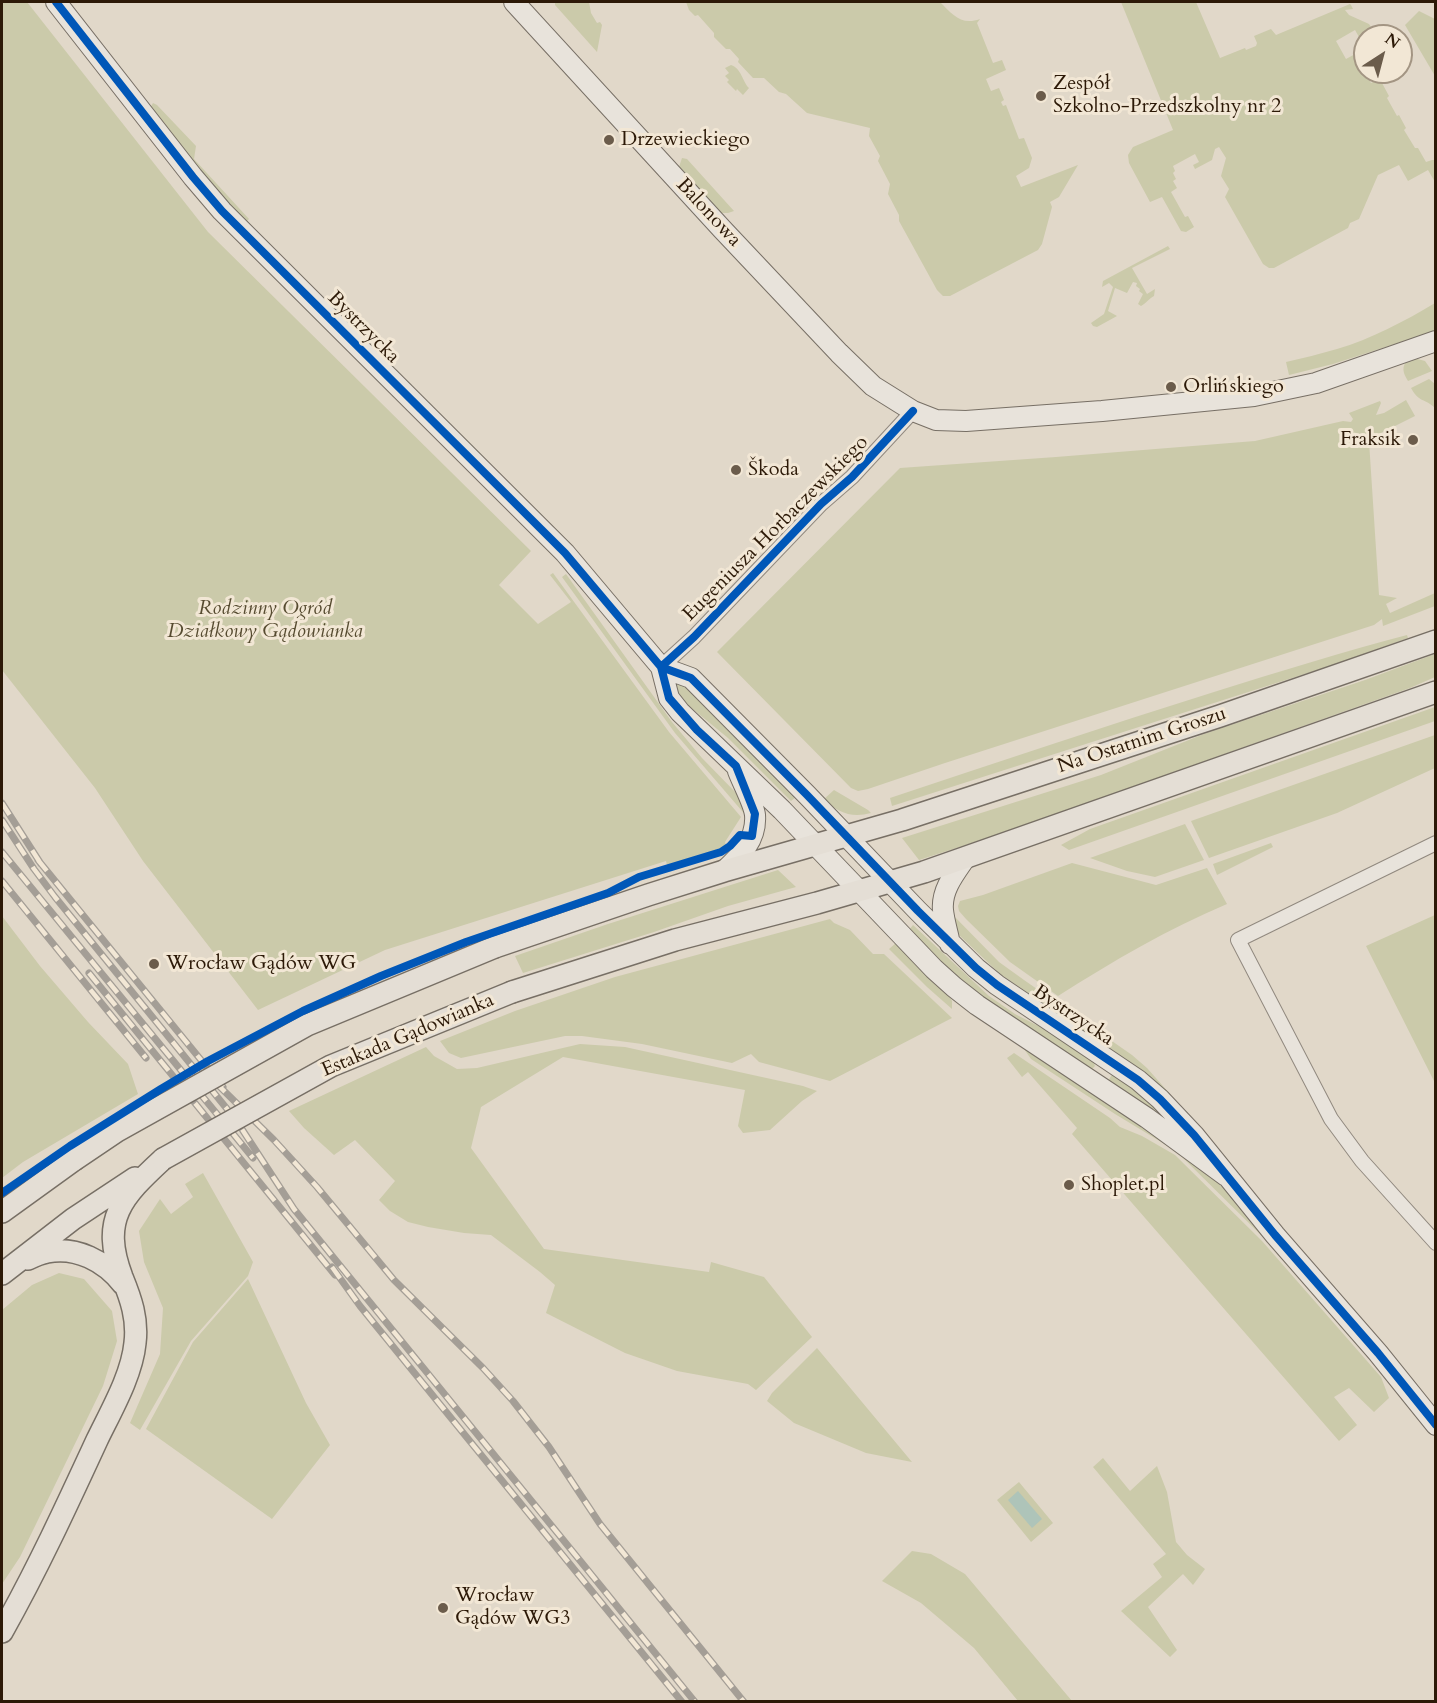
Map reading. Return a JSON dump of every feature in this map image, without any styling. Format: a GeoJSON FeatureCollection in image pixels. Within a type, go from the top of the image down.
{"type":"FeatureCollection","features":[{"type":"Feature","properties":{"kind":"main road","name":"Na Ostatnim Groszu"},"geometry":{"type":"LineString","coordinates":[[846,835],[902,820],[1209,719],[1436,641]]}},
{"type":"Feature","properties":{"kind":"main road"},"geometry":{"type":"LineString","coordinates":[[858,890],[924,872],[1436,692]]}},
{"type":"Feature","properties":{"kind":"main road"},"geometry":{"type":"LineString","coordinates":[[2,1212],[43,1180],[117,1131],[307,1025],[495,948],[648,895],[846,835]]}},
{"type":"Feature","properties":{"kind":"main road","name":"Estakada Gądowianka"},"geometry":{"type":"LineString","coordinates":[[8,1269],[73,1219],[163,1159],[331,1066],[512,992],[675,940],[858,890]]}},
{"type":"Feature","properties":{"kind":"main road"},"geometry":{"type":"LineString","coordinates":[[2,1632],[54,1533],[132,1360],[136,1330],[133,1305],[114,1250],[114,1224],[129,1192],[163,1159]]}},
{"type":"Feature","properties":{"kind":"main road"},"geometry":{"type":"LineString","coordinates":[[8,1269],[46,1252],[77,1253],[100,1263],[128,1291]]}},
{"type":"Feature","properties":{"kind":"street","name":"Bystrzycka"},"geometry":{"type":"LineString","coordinates":[[56,2],[222,211],[565,553],[661,667],[669,698],[698,730],[782,810],[934,969],[977,1005],[1147,1118],[1226,1176]]}},
{"type":"Feature","properties":{"kind":"street","name":"Balonowa"},"geometry":{"type":"LineString","coordinates":[[514,2],[839,353],[873,386],[913,411]]}},
{"type":"Feature","properties":{"kind":"street"},"geometry":{"type":"LineString","coordinates":[[913,411],[936,420],[966,421],[1093,412],[1254,396],[1316,383],[1436,341]]}},
{"type":"Feature","properties":{"kind":"street","name":"Eugeniusza Horbaczewskiego"},"geometry":{"type":"LineString","coordinates":[[661,667],[694,637],[821,504],[852,477],[913,411]]}},
{"type":"Feature","properties":{"kind":"street","name":"Bystrzycka"},"geometry":{"type":"LineString","coordinates":[[661,667],[691,678],[950,944],[997,985],[1137,1080],[1160,1099],[1194,1135],[1275,1235],[1378,1353],[1436,1425]]}},
{"type":"Feature","properties":{"kind":"street"},"geometry":{"type":"LineString","coordinates":[[724,871],[749,843],[755,814],[736,766]]}},
{"type":"Feature","properties":{"kind":"street"},"geometry":{"type":"LineString","coordinates":[[1436,843],[1238,940],[1330,1119],[1362,1161],[1436,1243]]}},
{"type":"Feature","properties":{"kind":"street"},"geometry":{"type":"LineString","coordinates":[[950,944],[943,914],[943,901],[950,882],[966,857]]}},
{"type":"Feature","properties":{"kind":"street"},"geometry":{"type":"LineString","coordinates":[[1082,1074],[1093,1076],[1101,1072],[1104,1063],[1098,1053]]}},
{"type":"Feature","properties":{"kind":"green space","name":"Rodzinny Ogród Działkowy Gądowianka"},"geometry":{"type":"Polygon","coordinates":[[[2,2],[27,2],[208,232],[531,551],[499,585],[538,624],[571,602],[550,575],[553,573],[669,732],[741,817],[725,842],[726,845],[667,865],[666,861],[385,950],[258,1010],[143,861],[95,788],[2,670],[2,2]]]}},
{"type":"Feature","properties":{"kind":"green space"},"geometry":{"type":"Polygon","coordinates":[[[555,2],[589,2],[591,13],[597,23],[600,22],[602,25],[597,52],[555,5],[555,2]]]}},
{"type":"Feature","properties":{"kind":"green space"},"geometry":{"type":"Polygon","coordinates":[[[686,2],[940,2],[957,18],[967,21],[980,19],[977,23],[993,63],[1002,60],[1006,70],[986,79],[991,91],[999,88],[1004,100],[1001,102],[1003,106],[1006,105],[1019,139],[1024,138],[1032,158],[1029,168],[1016,176],[1021,187],[1078,165],[1059,197],[1050,202],[1052,207],[1042,244],[1038,250],[950,296],[943,296],[937,290],[899,221],[899,215],[888,194],[890,184],[878,161],[880,156],[869,136],[870,128],[807,113],[764,78],[753,78],[738,62],[739,59],[730,49],[726,49],[714,37],[714,33],[698,15],[695,16],[689,10],[686,2]]]}},
{"type":"Feature","properties":{"kind":"green space"},"geometry":{"type":"Polygon","coordinates":[[[1121,2],[1196,2],[1220,58],[1256,46],[1254,36],[1271,29],[1276,35],[1350,4],[1353,9],[1345,10],[1349,15],[1369,24],[1353,24],[1353,31],[1336,41],[1346,59],[1353,55],[1353,84],[1383,84],[1389,96],[1387,98],[1397,116],[1399,115],[1406,128],[1404,130],[1415,148],[1418,148],[1426,162],[1435,160],[1435,182],[1428,170],[1408,181],[1399,165],[1378,175],[1359,219],[1350,223],[1348,228],[1274,268],[1269,268],[1263,264],[1225,197],[1229,189],[1221,176],[1226,158],[1219,147],[1215,149],[1212,160],[1195,169],[1193,165],[1199,162],[1195,154],[1173,166],[1176,179],[1173,181],[1177,188],[1171,192],[1185,217],[1188,216],[1194,227],[1186,232],[1181,231],[1162,197],[1150,202],[1129,163],[1128,155],[1133,147],[1173,130],[1121,2]]]}},
{"type":"Feature","properties":{"kind":"green space"},"geometry":{"type":"Polygon","coordinates":[[[1419,11],[1435,19],[1435,76],[1413,39],[1413,24],[1406,24],[1419,11]]]}},
{"type":"Feature","properties":{"kind":"green space"},"geometry":{"type":"Polygon","coordinates":[[[731,65],[740,72],[749,88],[743,95],[727,82],[729,80],[725,76],[729,73],[725,68],[731,65]]]}},
{"type":"Feature","properties":{"kind":"green space"},"geometry":{"type":"Polygon","coordinates":[[[153,103],[196,146],[194,159],[249,219],[247,221],[240,219],[210,185],[150,108],[153,103]]]}},
{"type":"Feature","properties":{"kind":"green space"},"geometry":{"type":"Polygon","coordinates":[[[682,158],[687,159],[734,211],[718,213],[678,170],[682,158]]]}},
{"type":"Feature","properties":{"kind":"green space"},"geometry":{"type":"Polygon","coordinates":[[[1168,246],[1170,249],[1132,268],[1147,294],[1155,289],[1154,296],[1141,306],[1138,304],[1143,294],[1136,286],[1137,283],[1133,282],[1127,293],[1115,288],[1108,311],[1117,316],[1097,327],[1093,326],[1091,323],[1104,314],[1113,287],[1109,283],[1102,287],[1103,281],[1168,246]]]}},
{"type":"Feature","properties":{"kind":"green space"},"geometry":{"type":"Polygon","coordinates":[[[1435,303],[1435,331],[1333,364],[1289,375],[1286,362],[1350,345],[1400,323],[1435,303]]]}},
{"type":"Feature","properties":{"kind":"green space"},"geometry":{"type":"Polygon","coordinates":[[[1408,359],[1425,361],[1432,371],[1408,381],[1404,367],[1408,359]]]}},
{"type":"Feature","properties":{"kind":"green space"},"geometry":{"type":"Polygon","coordinates":[[[1429,379],[1435,384],[1435,408],[1419,398],[1411,388],[1429,379]]]}},
{"type":"Feature","properties":{"kind":"green space"},"geometry":{"type":"Polygon","coordinates":[[[1406,400],[1415,416],[1369,441],[1379,595],[1397,598],[1386,604],[1390,613],[1435,593],[1435,606],[1383,626],[1382,619],[1374,625],[858,791],[851,788],[717,652],[900,468],[1255,441],[1343,421],[1351,422],[1353,419],[1349,413],[1380,401],[1376,415],[1406,400]]]}},
{"type":"Feature","properties":{"kind":"green space"},"geometry":{"type":"Polygon","coordinates":[[[566,574],[672,722],[702,758],[741,798],[748,818],[675,733],[562,577],[566,574]]]}},
{"type":"Feature","properties":{"kind":"green space"},"geometry":{"type":"Polygon","coordinates":[[[1407,635],[1408,638],[1339,663],[892,806],[890,798],[971,771],[1334,655],[1407,635]]]}},
{"type":"Feature","properties":{"kind":"green space"},"geometry":{"type":"Polygon","coordinates":[[[1435,654],[1435,677],[1410,688],[1000,834],[919,860],[902,838],[1101,775],[1204,734],[1435,654]]]}},
{"type":"Feature","properties":{"kind":"green space"},"geometry":{"type":"Polygon","coordinates":[[[676,677],[796,797],[791,801],[728,738],[683,701],[677,694],[672,679],[676,677]]]}},
{"type":"Feature","properties":{"kind":"green space"},"geometry":{"type":"Polygon","coordinates":[[[1435,707],[1435,721],[1069,850],[1061,845],[1090,829],[1435,707]]]}},
{"type":"Feature","properties":{"kind":"green space"},"geometry":{"type":"Polygon","coordinates":[[[1435,735],[1435,768],[1337,813],[1209,858],[1191,821],[1435,735]]]}},
{"type":"Feature","properties":{"kind":"green space"},"geometry":{"type":"Polygon","coordinates":[[[834,790],[871,813],[857,815],[834,808],[824,799],[834,790]]]}},
{"type":"Feature","properties":{"kind":"green space"},"geometry":{"type":"Polygon","coordinates":[[[1185,824],[1204,860],[1155,877],[1127,871],[1090,858],[1185,824]]]}},
{"type":"Feature","properties":{"kind":"green space"},"geometry":{"type":"Polygon","coordinates":[[[1271,843],[1273,847],[1217,875],[1213,864],[1271,843]]]}},
{"type":"Feature","properties":{"kind":"green space"},"geometry":{"type":"Polygon","coordinates":[[[1072,863],[1156,885],[1207,868],[1227,904],[1141,946],[1058,996],[1010,962],[966,919],[958,906],[960,901],[1072,863]]]}},
{"type":"Feature","properties":{"kind":"green space"},"geometry":{"type":"Polygon","coordinates":[[[778,870],[796,887],[728,906],[523,973],[515,956],[608,924],[778,870]]]}},
{"type":"Feature","properties":{"kind":"green space"},"geometry":{"type":"Polygon","coordinates":[[[950,912],[999,962],[1132,1055],[1170,1094],[1117,1053],[1000,974],[960,936],[955,929],[950,912]]]}},
{"type":"Feature","properties":{"kind":"green space"},"geometry":{"type":"Polygon","coordinates":[[[1435,915],[1435,1083],[1366,946],[1435,915]]]}},
{"type":"Feature","properties":{"kind":"green space"},"geometry":{"type":"Polygon","coordinates":[[[2,916],[40,966],[128,1064],[138,1094],[23,1162],[2,1178],[2,916]]]}},
{"type":"Feature","properties":{"kind":"green space"},"geometry":{"type":"Polygon","coordinates":[[[830,919],[850,930],[873,954],[884,954],[952,1018],[830,1081],[759,1062],[751,1054],[732,1063],[642,1044],[582,1036],[565,1036],[461,1058],[449,1053],[440,1041],[515,1011],[615,977],[830,919]]]}},
{"type":"Feature","properties":{"kind":"green space"},"geometry":{"type":"Polygon","coordinates":[[[913,925],[989,996],[1015,1014],[1054,1034],[1093,1060],[1095,1066],[1089,1069],[970,989],[909,930],[913,925]]]}},
{"type":"Feature","properties":{"kind":"green space"},"geometry":{"type":"Polygon","coordinates":[[[896,943],[947,992],[952,1001],[952,1009],[889,949],[896,943]]]}},
{"type":"Feature","properties":{"kind":"green space"},"geometry":{"type":"Polygon","coordinates":[[[580,1044],[625,1047],[817,1091],[802,1101],[770,1130],[743,1133],[738,1126],[745,1090],[563,1057],[481,1107],[471,1148],[544,1249],[709,1272],[711,1262],[764,1277],[812,1337],[756,1390],[748,1384],[677,1371],[625,1353],[546,1313],[555,1285],[540,1272],[491,1235],[428,1227],[408,1222],[390,1211],[379,1200],[395,1181],[355,1140],[334,1155],[289,1111],[426,1047],[434,1056],[457,1069],[477,1068],[580,1044]]]}},
{"type":"Feature","properties":{"kind":"green space"},"geometry":{"type":"Polygon","coordinates":[[[1022,1046],[1177,1150],[1215,1180],[1265,1237],[1176,1151],[1031,1059],[1022,1046]]]}},
{"type":"Feature","properties":{"kind":"green space"},"geometry":{"type":"Polygon","coordinates":[[[1014,1053],[1120,1127],[1142,1136],[1175,1155],[1262,1241],[1381,1377],[1389,1398],[1374,1412],[1349,1388],[1334,1397],[1357,1425],[1339,1441],[1072,1134],[1077,1128],[1028,1072],[1022,1077],[1007,1058],[1014,1053]]]}},
{"type":"Feature","properties":{"kind":"green space"},"geometry":{"type":"Polygon","coordinates":[[[1113,1073],[1137,1091],[1177,1129],[1108,1081],[1113,1073]]]}},
{"type":"Feature","properties":{"kind":"green space"},"geometry":{"type":"Polygon","coordinates":[[[203,1173],[253,1262],[248,1276],[191,1341],[140,1430],[130,1423],[160,1354],[163,1308],[144,1262],[139,1231],[160,1199],[171,1214],[193,1197],[185,1184],[203,1173]]]}},
{"type":"Feature","properties":{"kind":"green space"},"geometry":{"type":"Polygon","coordinates":[[[59,1273],[84,1279],[112,1311],[117,1341],[103,1386],[20,1557],[2,1584],[2,1310],[32,1285],[59,1273]]]}},
{"type":"Feature","properties":{"kind":"green space"},"geometry":{"type":"Polygon","coordinates":[[[248,1279],[306,1403],[330,1445],[272,1519],[146,1429],[193,1342],[248,1279]]]}},
{"type":"Feature","properties":{"kind":"green space"},"geometry":{"type":"Polygon","coordinates":[[[817,1348],[912,1462],[866,1453],[794,1423],[767,1401],[772,1393],[817,1348]]]}},
{"type":"Feature","properties":{"kind":"green space"},"geometry":{"type":"Polygon","coordinates":[[[1103,1458],[1130,1491],[1157,1466],[1167,1492],[1176,1542],[1187,1555],[1205,1569],[1193,1585],[1183,1574],[1148,1607],[1177,1650],[1170,1657],[1121,1611],[1162,1577],[1153,1564],[1166,1554],[1093,1467],[1103,1458]]]}},
{"type":"Feature","properties":{"kind":"green space"},"geometry":{"type":"Polygon","coordinates":[[[1019,1482],[1053,1523],[1031,1542],[997,1500],[1019,1482]]]}},
{"type":"Feature","properties":{"kind":"green space"},"geometry":{"type":"Polygon","coordinates":[[[912,1551],[931,1554],[965,1574],[1072,1701],[1018,1701],[974,1648],[921,1603],[882,1581],[912,1551]]]}},
{"type":"Feature","properties":{"kind":"shaded area"},"geometry":{"type":"Polygon","coordinates":[[[1018,1491],[1042,1519],[1032,1528],[1008,1500],[1018,1491]]]}},
{"type":"Feature","properties":{"kind":"railway"},"geometry":{"type":"LineString","coordinates":[[2,803],[41,864]]}},
{"type":"Feature","properties":{"kind":"railway"},"geometry":{"type":"LineString","coordinates":[[2,820],[55,897],[236,1120],[294,1209],[695,1702]]}},
{"type":"Feature","properties":{"kind":"railway"},"geometry":{"type":"LineString","coordinates":[[2,852],[253,1158]]}},
{"type":"Feature","properties":{"kind":"railway"},"geometry":{"type":"LineString","coordinates":[[38,860],[223,1087]]}},
{"type":"Feature","properties":{"kind":"railway"},"geometry":{"type":"LineString","coordinates":[[2,881],[146,1058]]}},
{"type":"Feature","properties":{"kind":"railway"},"geometry":{"type":"LineString","coordinates":[[89,973],[335,1275]]}},
{"type":"Feature","properties":{"kind":"railway"},"geometry":{"type":"LineString","coordinates":[[215,1082],[274,1140],[317,1187],[394,1280],[513,1401],[549,1447],[600,1524],[744,1702]]}},
{"type":"Feature","properties":{"kind":"railway"},"geometry":{"type":"LineString","coordinates":[[332,1267],[360,1306],[682,1702]]}},
{"type":"Feature","properties":{"kind":"cycle path"},"geometry":{"type":"LineString","coordinates":[[2,1193],[70,1146],[161,1089],[208,1061],[303,1011],[381,976],[466,942],[608,893],[639,877],[721,852],[740,835],[752,836],[755,814],[736,766],[697,730],[669,698],[661,667],[565,553],[222,211],[56,2]]}},
{"type":"Feature","properties":{"kind":"cycle path"},"geometry":{"type":"LineString","coordinates":[[661,667],[694,637],[821,504],[852,477],[913,411]]}},
{"type":"Feature","properties":{"kind":"cycle path"},"geometry":{"type":"LineString","coordinates":[[661,667],[691,678],[976,968],[997,985],[1138,1080],[1160,1099],[1194,1135],[1275,1235],[1378,1353],[1436,1425]]}},
{"type":"Feature","properties":{"kind":"place","name":"Zespół Szkolno-Przedszkolny nr 2"},"geometry":{"type":"Point","coordinates":[1041,96]}},
{"type":"Feature","properties":{"kind":"place","name":"Drzewieckiego"},"geometry":{"type":"Point","coordinates":[609,140]}},
{"type":"Feature","properties":{"kind":"place","name":"Orlińskiego"},"geometry":{"type":"Point","coordinates":[1171,387]}},
{"type":"Feature","properties":{"kind":"place","name":"Fraksik"},"geometry":{"type":"Point","coordinates":[1413,440]}},
{"type":"Feature","properties":{"kind":"place","name":"Škoda"},"geometry":{"type":"Point","coordinates":[736,470]}},
{"type":"Feature","properties":{"kind":"place","name":"Wrocław Gądów WG"},"geometry":{"type":"Point","coordinates":[154,964]}},
{"type":"Feature","properties":{"kind":"place","name":"Shoplet.pl"},"geometry":{"type":"Point","coordinates":[1069,1185]}},
{"type":"Feature","properties":{"kind":"place","name":"Wrocław Gądów WG3"},"geometry":{"type":"Point","coordinates":[443,1608]}}]}
